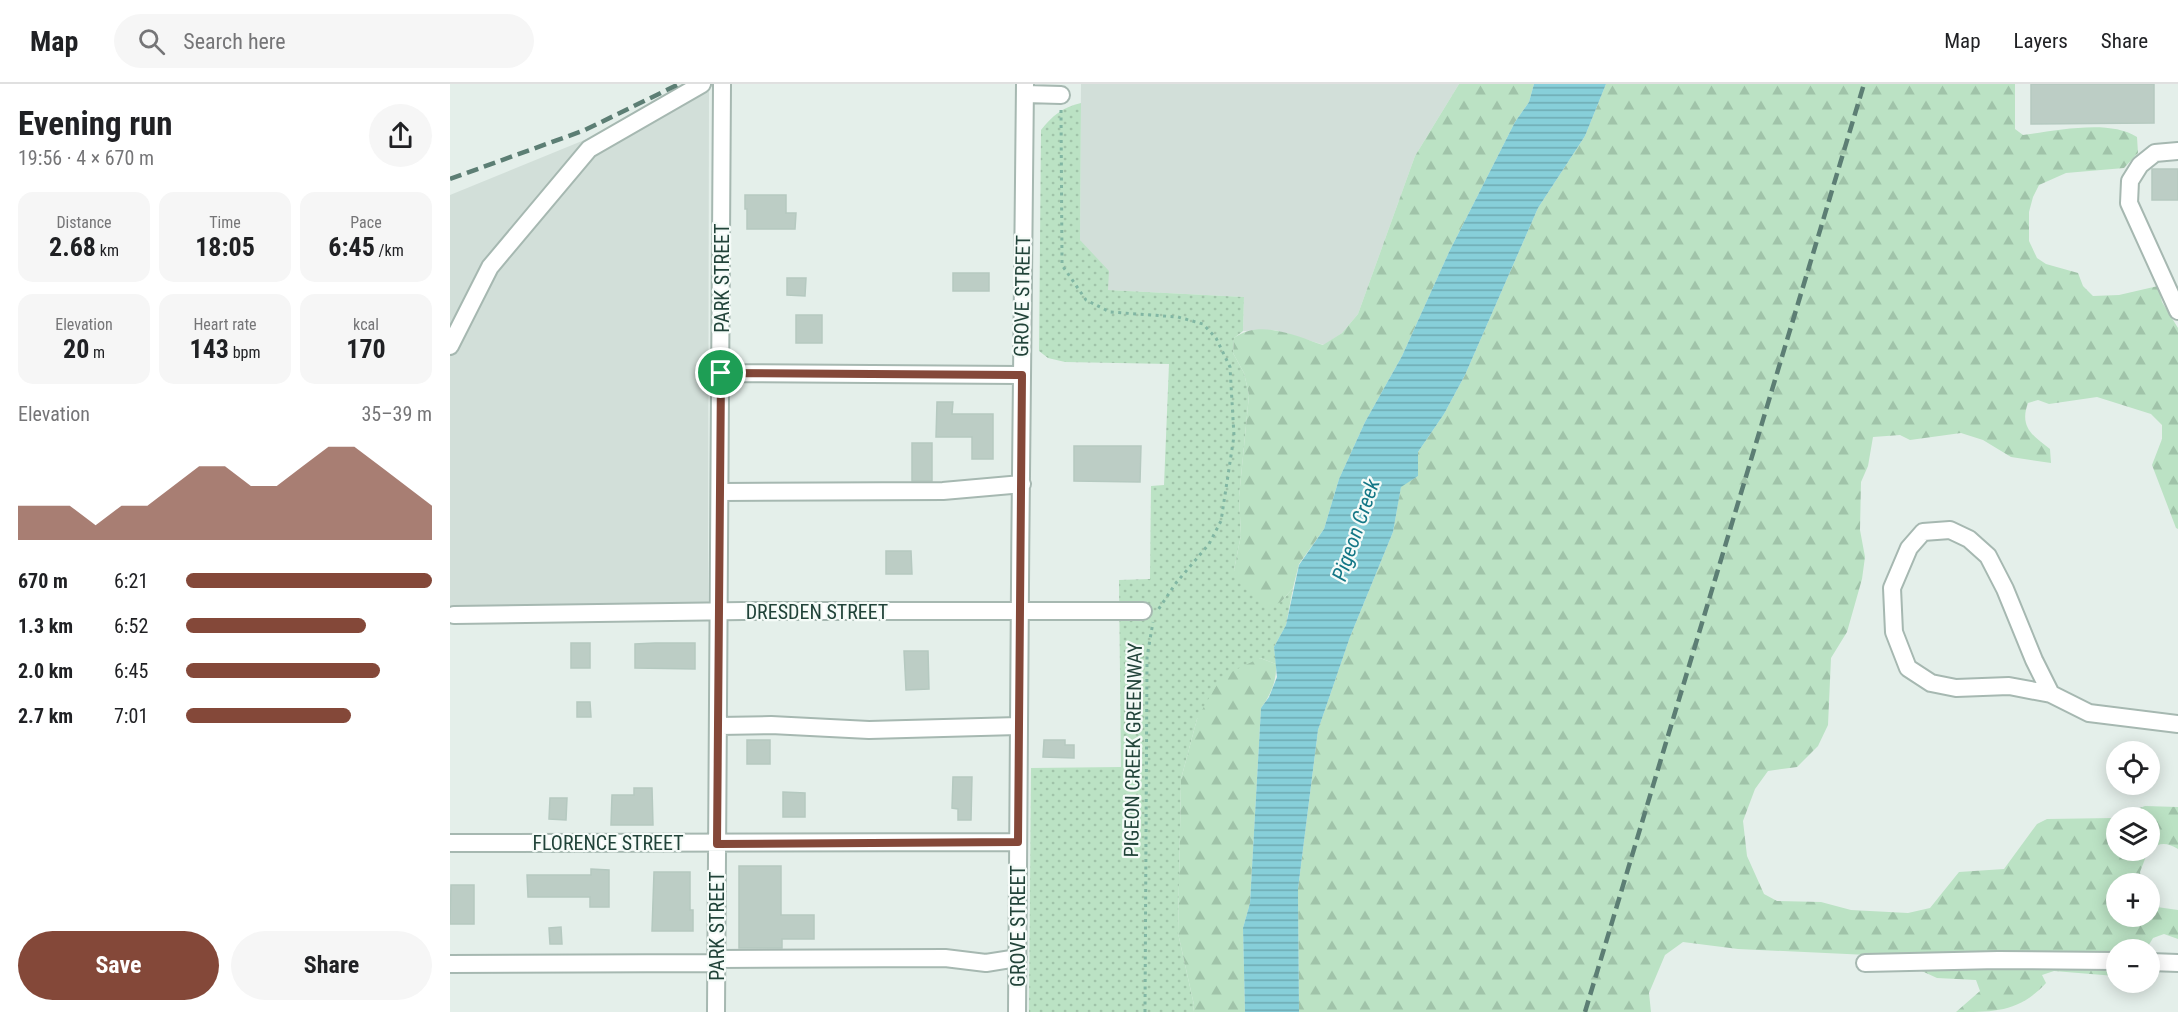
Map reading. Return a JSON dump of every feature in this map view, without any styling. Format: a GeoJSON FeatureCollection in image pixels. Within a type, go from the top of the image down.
{"type":"FeatureCollection","features":[{"type":"Feature","properties":{"kind":"street"},"geometry":{"type":"LineString","coordinates":[[450,346],[490,267],[589,149],[702,84]]}},
{"type":"Feature","properties":{"kind":"street","name":"PARK STREET"},"geometry":{"type":"LineString","coordinates":[[716,1012],[722,84]]}},
{"type":"Feature","properties":{"kind":"street"},"geometry":{"type":"LineString","coordinates":[[1025,89],[1061,95]]}},
{"type":"Feature","properties":{"kind":"street","name":"GROVE STREET"},"geometry":{"type":"LineString","coordinates":[[1017,1012],[1025,89]]}},
{"type":"Feature","properties":{"kind":"street"},"geometry":{"type":"LineString","coordinates":[[2178,151],[2155,153],[2140,165],[2130,181],[2129,203],[2178,311]]}},
{"type":"Feature","properties":{"kind":"street"},"geometry":{"type":"LineString","coordinates":[[721,373],[1022,375]]}},
{"type":"Feature","properties":{"kind":"street"},"geometry":{"type":"LineString","coordinates":[[721,492],[943,491],[1022,484]]}},
{"type":"Feature","properties":{"kind":"street"},"geometry":{"type":"LineString","coordinates":[[2051,694],[1988,556],[1969,539],[1950,530],[1923,532],[1909,548],[1892,588],[1894,632],[1908,668],[1931,683],[1956,688],[2009,686],[2051,694],[2089,713],[2178,724]]}},
{"type":"Feature","properties":{"kind":"street","name":"DRESDEN STREET"},"geometry":{"type":"LineString","coordinates":[[454,615],[1143,611]]}},
{"type":"Feature","properties":{"kind":"street"},"geometry":{"type":"LineString","coordinates":[[719,726],[868,730],[1018,726]]}},
{"type":"Feature","properties":{"kind":"street","name":"FLORENCE STREET"},"geometry":{"type":"LineString","coordinates":[[450,843],[1018,842]]}},
{"type":"Feature","properties":{"kind":"street"},"geometry":{"type":"LineString","coordinates":[[450,964],[945,958],[987,963],[1018,958]]}},
{"type":"Feature","properties":{"kind":"street"},"geometry":{"type":"LineString","coordinates":[[1865,963],[1998,960],[2106,961]]}},
{"type":"Feature","properties":{"kind":"street"},"geometry":{"type":"LineString","coordinates":[[2160,962],[2178,963]]}},
{"type":"Feature","properties":{"kind":"path","name":"PIGEON CREEK GREENWAY"},"geometry":{"type":"LineString","coordinates":[[1061,95],[1062,265],[1086,300],[1110,312],[1178,317],[1203,324],[1216,338],[1230,367],[1234,436],[1221,521],[1209,544],[1158,609],[1149,637],[1145,1012]]}},
{"type":"Feature","properties":{"kind":"shaded area"},"geometry":{"type":"Polygon","coordinates":[[[1081,84],[1459,84],[1415,156],[1358,314],[1342,333],[1324,345],[1275,330],[1243,331],[1244,297],[1108,290],[1080,240],[1081,84]]]}},
{"type":"Feature","properties":{"kind":"shaded area"},"geometry":{"type":"Polygon","coordinates":[[[709,89],[708,604],[450,607],[450,195],[709,89]]]}},
{"type":"Feature","properties":{"kind":"green space"},"geometry":{"type":"Polygon","coordinates":[[[1459,84],[1534,84],[1529,102],[1515,122],[1449,252],[1402,356],[1365,422],[1339,479],[1324,529],[1299,564],[1293,588],[1281,602],[1270,607],[1241,584],[1234,570],[1241,535],[1239,497],[1249,395],[1244,373],[1233,353],[1234,338],[1244,332],[1266,329],[1323,345],[1342,333],[1358,314],[1415,156],[1459,84]]]}},
{"type":"Feature","properties":{"kind":"green space"},"geometry":{"type":"Polygon","coordinates":[[[1606,84],[2015,84],[2015,129],[2023,135],[2097,127],[2125,132],[2137,137],[2138,153],[2124,168],[2066,173],[2039,185],[2029,212],[2029,241],[2037,258],[2046,264],[2078,273],[2083,286],[2093,296],[2119,295],[2158,286],[2162,302],[2178,328],[2178,529],[2152,465],[2162,439],[2162,425],[2151,414],[2097,397],[2049,404],[2038,400],[2028,403],[2025,418],[2027,425],[2033,435],[2050,449],[2051,463],[2011,457],[1983,440],[1961,433],[1910,440],[1900,435],[1873,437],[1868,466],[1861,482],[1860,530],[1865,557],[1862,579],[1847,632],[1831,658],[1828,725],[1818,746],[1797,767],[1768,771],[1755,789],[1743,821],[1747,856],[1764,894],[1777,901],[1821,902],[1851,910],[1908,913],[1930,908],[1959,872],[2004,869],[2037,824],[2047,819],[2106,818],[2106,861],[2144,861],[2140,873],[2106,873],[2106,927],[2160,927],[2160,907],[2178,910],[2178,939],[2164,934],[2152,939],[2106,939],[2106,975],[2054,971],[2042,975],[2046,983],[2026,1000],[2006,1008],[1983,1012],[1956,1012],[1980,991],[1976,980],[1937,978],[1889,956],[1738,949],[1683,942],[1665,955],[1649,993],[1651,1012],[1299,1012],[1298,889],[1318,730],[1350,637],[1393,532],[1401,486],[1418,476],[1418,452],[1444,414],[1465,375],[1538,208],[1585,136],[1606,84]]]}},
{"type":"Feature","properties":{"kind":"green space"},"geometry":{"type":"Polygon","coordinates":[[[1081,103],[1080,240],[1109,271],[1108,290],[1244,297],[1243,331],[1234,338],[1233,353],[1244,373],[1249,395],[1239,497],[1241,535],[1234,570],[1281,602],[1293,588],[1286,625],[1274,647],[1276,664],[1260,658],[1197,719],[1181,779],[1178,933],[1194,1005],[1193,1012],[1029,1012],[1031,768],[1121,767],[1119,580],[1150,579],[1151,486],[1164,485],[1169,364],[1065,362],[1048,358],[1039,351],[1041,130],[1058,113],[1081,103]]]}},
{"type":"Feature","properties":{"kind":"green space"},"geometry":{"type":"Polygon","coordinates":[[[1260,658],[1276,664],[1276,670],[1273,687],[1261,708],[1250,903],[1243,928],[1245,1012],[1193,1012],[1194,1005],[1178,933],[1181,779],[1197,719],[1221,677],[1260,658]]]}},
{"type":"Feature","properties":{"kind":"green space"},"geometry":{"type":"Polygon","coordinates":[[[2145,806],[2178,807],[2178,849],[2160,845],[2160,807],[2142,807],[2145,806]]]}},
{"type":"Feature","properties":{"kind":"water","name":"Pigeon Creek"},"geometry":{"type":"Polygon","coordinates":[[[1534,84],[1606,84],[1585,136],[1538,208],[1465,375],[1444,414],[1418,452],[1418,476],[1401,487],[1393,532],[1350,637],[1318,730],[1298,889],[1299,1012],[1245,1012],[1243,928],[1250,903],[1261,708],[1269,697],[1277,677],[1274,647],[1286,625],[1299,565],[1324,529],[1339,479],[1365,422],[1402,356],[1449,252],[1515,122],[1529,102],[1534,84]]]}},
{"type":"Feature","properties":{"kind":"building"},"geometry":{"type":"Polygon","coordinates":[[[2031,84],[2154,84],[2154,123],[2031,124],[2031,84]]]}},
{"type":"Feature","properties":{"kind":"building"},"geometry":{"type":"Polygon","coordinates":[[[2152,169],[2178,169],[2178,200],[2152,200],[2152,169]]]}},
{"type":"Feature","properties":{"kind":"building"},"geometry":{"type":"Polygon","coordinates":[[[745,195],[786,195],[786,213],[796,213],[795,229],[747,229],[745,195]]]}},
{"type":"Feature","properties":{"kind":"building"},"geometry":{"type":"Polygon","coordinates":[[[953,273],[989,273],[989,291],[953,291],[953,273]]]}},
{"type":"Feature","properties":{"kind":"building"},"geometry":{"type":"Polygon","coordinates":[[[787,278],[806,278],[805,296],[787,295],[787,278]]]}},
{"type":"Feature","properties":{"kind":"building"},"geometry":{"type":"Polygon","coordinates":[[[796,315],[822,315],[822,343],[796,343],[796,315]]]}},
{"type":"Feature","properties":{"kind":"building"},"geometry":{"type":"Polygon","coordinates":[[[937,402],[953,402],[952,414],[993,414],[993,459],[972,459],[972,437],[936,437],[937,402]]]}},
{"type":"Feature","properties":{"kind":"building"},"geometry":{"type":"Polygon","coordinates":[[[912,443],[932,443],[932,481],[912,481],[912,443]]]}},
{"type":"Feature","properties":{"kind":"building"},"geometry":{"type":"Polygon","coordinates":[[[1074,446],[1141,446],[1140,482],[1074,481],[1074,446]]]}},
{"type":"Feature","properties":{"kind":"building"},"geometry":{"type":"Polygon","coordinates":[[[886,551],[911,551],[912,574],[886,574],[886,551]]]}},
{"type":"Feature","properties":{"kind":"building"},"geometry":{"type":"Polygon","coordinates":[[[571,643],[590,643],[590,668],[571,668],[571,643]]]}},
{"type":"Feature","properties":{"kind":"building"},"geometry":{"type":"Polygon","coordinates":[[[695,643],[695,669],[635,668],[635,644],[695,643]]]}},
{"type":"Feature","properties":{"kind":"building"},"geometry":{"type":"Polygon","coordinates":[[[904,651],[928,651],[929,689],[906,690],[904,651]]]}},
{"type":"Feature","properties":{"kind":"building"},"geometry":{"type":"Polygon","coordinates":[[[577,702],[590,702],[591,717],[577,717],[577,702]]]}},
{"type":"Feature","properties":{"kind":"building"},"geometry":{"type":"Polygon","coordinates":[[[747,740],[770,740],[770,764],[747,764],[747,740]]]}},
{"type":"Feature","properties":{"kind":"building"},"geometry":{"type":"Polygon","coordinates":[[[1044,740],[1065,740],[1065,745],[1074,745],[1074,758],[1043,757],[1044,740]]]}},
{"type":"Feature","properties":{"kind":"building"},"geometry":{"type":"Polygon","coordinates":[[[953,777],[972,777],[971,820],[958,820],[958,809],[952,808],[953,777]]]}},
{"type":"Feature","properties":{"kind":"building"},"geometry":{"type":"Polygon","coordinates":[[[634,788],[652,788],[653,825],[611,825],[612,795],[634,795],[634,788]]]}},
{"type":"Feature","properties":{"kind":"building"},"geometry":{"type":"Polygon","coordinates":[[[783,792],[805,793],[805,817],[783,817],[783,792]]]}},
{"type":"Feature","properties":{"kind":"building"},"geometry":{"type":"Polygon","coordinates":[[[550,798],[567,798],[566,820],[549,819],[550,798]]]}},
{"type":"Feature","properties":{"kind":"building"},"geometry":{"type":"Polygon","coordinates":[[[739,866],[781,866],[781,915],[814,915],[814,939],[782,939],[782,948],[739,948],[739,866]]]}},
{"type":"Feature","properties":{"kind":"building"},"geometry":{"type":"Polygon","coordinates":[[[591,869],[609,870],[609,907],[590,907],[590,897],[528,897],[527,875],[591,875],[591,869]]]}},
{"type":"Feature","properties":{"kind":"building"},"geometry":{"type":"Polygon","coordinates":[[[654,872],[690,872],[690,910],[693,910],[693,931],[652,931],[654,872]]]}},
{"type":"Feature","properties":{"kind":"building"},"geometry":{"type":"Polygon","coordinates":[[[451,885],[474,885],[474,924],[450,924],[451,885]]]}},
{"type":"Feature","properties":{"kind":"building"},"geometry":{"type":"Polygon","coordinates":[[[561,927],[562,944],[550,944],[549,928],[561,927]]]}},
{"type":"Feature","properties":{"kind":"railway"},"geometry":{"type":"LineString","coordinates":[[450,179],[585,130],[679,84]]}},
{"type":"Feature","properties":{"kind":"railway"},"geometry":{"type":"LineString","coordinates":[[1585,1012],[1864,84]]}},
{"type":"Feature","properties":{"kind":"route"},"geometry":{"type":"LineString","coordinates":[[721,373],[1022,375],[1018,842],[717,844],[721,373]]}}]}
